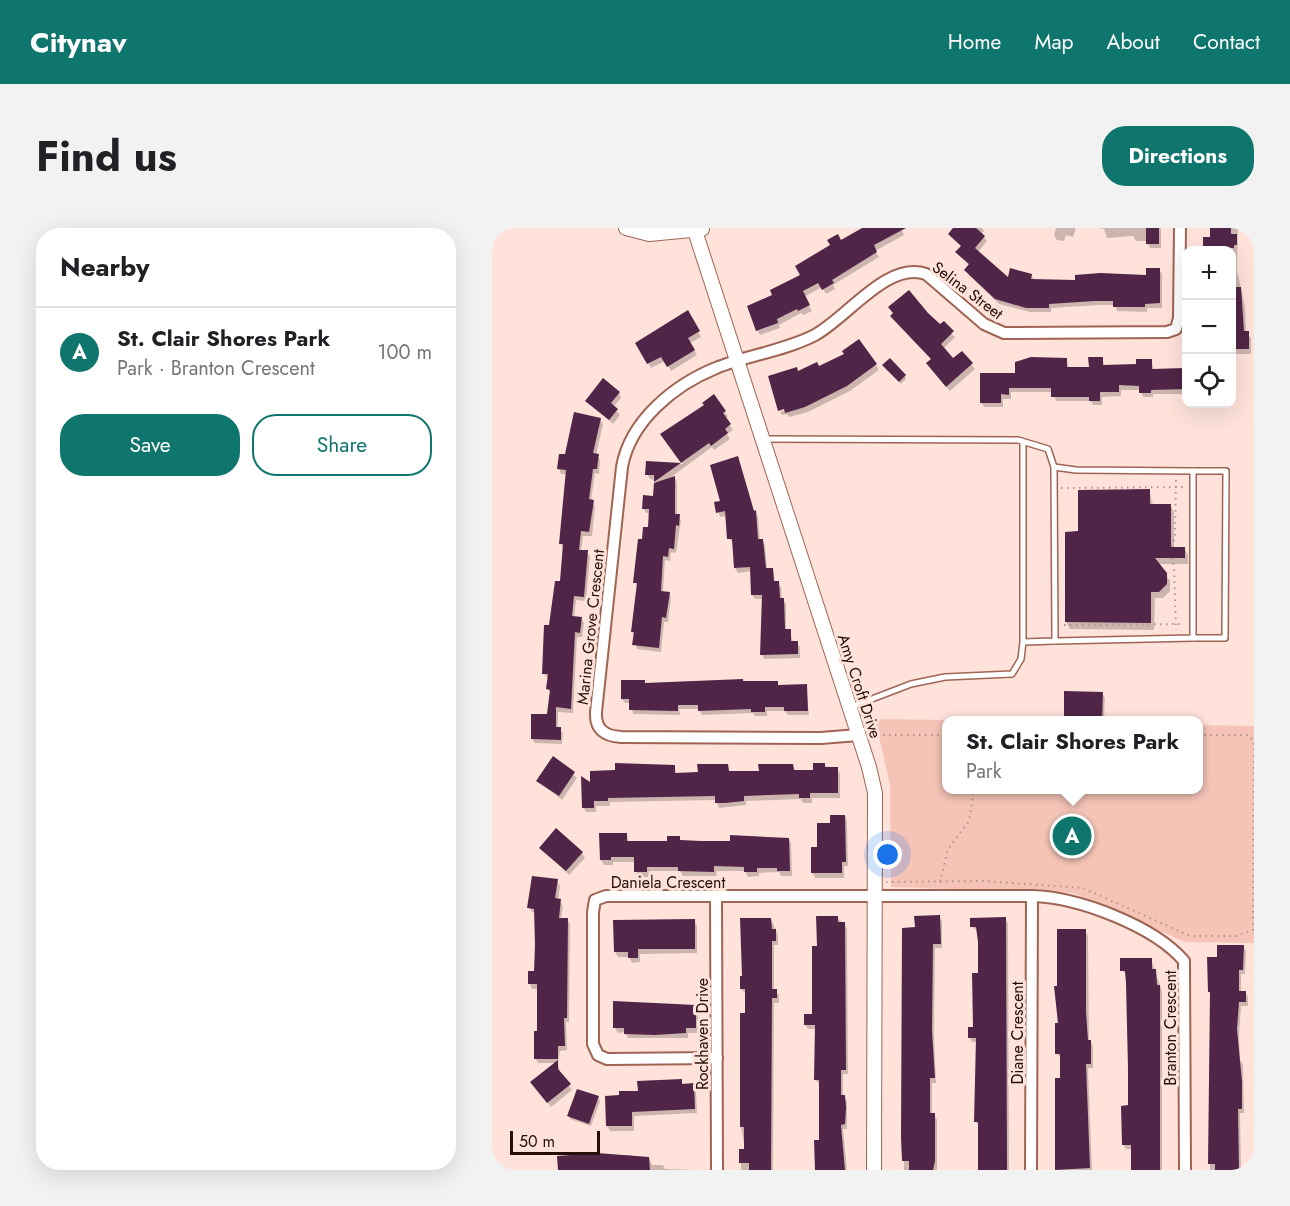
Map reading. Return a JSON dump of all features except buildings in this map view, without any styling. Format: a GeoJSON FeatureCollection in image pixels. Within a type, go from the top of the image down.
{"type":"FeatureCollection","features":[{"type":"Feature","properties":{"kind":"street"},"geometry":{"type":"LineString","coordinates":[[626,228],[649,234],[699,230]]}},
{"type":"Feature","properties":{"kind":"street","name":"Selina Street"},"geometry":{"type":"LineString","coordinates":[[738,361],[796,344],[817,334],[894,275],[915,270],[937,282],[984,324],[1004,333],[1167,332],[1176,329],[1179,318],[1180,228]]}},
{"type":"Feature","properties":{"kind":"street","name":"Amy Croft Drive"},"geometry":{"type":"LineString","coordinates":[[699,230],[738,361],[850,708],[875,793],[874,1170]]}},
{"type":"Feature","properties":{"kind":"street","name":"Marina Grove Crescent"},"geometry":{"type":"LineString","coordinates":[[738,361],[700,376],[655,409],[642,422],[625,450],[596,722],[601,731],[609,736],[621,737],[821,738],[858,735]]}},
{"type":"Feature","properties":{"kind":"street","name":"Daniela Crescent"},"geometry":{"type":"LineString","coordinates":[[717,1059],[607,1059],[598,1055],[593,1033],[593,912],[595,900],[606,896],[874,896]]}},
{"type":"Feature","properties":{"kind":"street","name":"Branton Crescent"},"geometry":{"type":"LineString","coordinates":[[874,896],[1032,896],[1078,902],[1156,937],[1174,948],[1184,961],[1185,1170]]}},
{"type":"Feature","properties":{"kind":"street","name":"Diane Crescent"},"geometry":{"type":"LineString","coordinates":[[1032,896],[1032,1170]]}},
{"type":"Feature","properties":{"kind":"street","name":"Rockhaven Drive"},"geometry":{"type":"LineString","coordinates":[[716,897],[717,1170]]}},
{"type":"Feature","properties":{"kind":"lane"},"geometry":{"type":"LineString","coordinates":[[763,439],[1023,442],[1048,449],[1054,467],[1055,641]]}},
{"type":"Feature","properties":{"kind":"lane"},"geometry":{"type":"LineString","coordinates":[[850,708],[922,681],[945,677],[1012,674],[1021,659],[1023,642],[1023,442]]}},
{"type":"Feature","properties":{"kind":"lane"},"geometry":{"type":"LineString","coordinates":[[1023,642],[1225,638],[1226,471],[1076,470],[1054,467]]}},
{"type":"Feature","properties":{"kind":"lane"},"geometry":{"type":"LineString","coordinates":[[1193,471],[1193,638]]}},
{"type":"Feature","properties":{"kind":"path"},"geometry":{"type":"LineString","coordinates":[[1172,547],[1175,537],[1176,471]]}},
{"type":"Feature","properties":{"kind":"path"},"geometry":{"type":"LineString","coordinates":[[1054,488],[1193,486]]}},
{"type":"Feature","properties":{"kind":"path"},"geometry":{"type":"LineString","coordinates":[[1172,558],[1176,639]]}},
{"type":"Feature","properties":{"kind":"path"},"geometry":{"type":"LineString","coordinates":[[1055,625],[1193,624]]}},
{"type":"Feature","properties":{"kind":"path"},"geometry":{"type":"LineString","coordinates":[[858,735],[942,735]]}},
{"type":"Feature","properties":{"kind":"path"},"geometry":{"type":"LineString","coordinates":[[886,882],[1040,884],[1083,888],[1190,936],[1236,936],[1253,930],[1254,742],[1248,735],[1203,735]]}},
{"type":"Feature","properties":{"kind":"path"},"geometry":{"type":"LineString","coordinates":[[936,896],[948,849],[969,821],[973,794]]}},
{"type":"Feature","properties":{"kind":"shaded area"},"geometry":{"type":"Polygon","coordinates":[[[875,719],[942,720],[942,794],[1203,794],[1203,725],[1254,726],[1254,943],[1185,942],[1073,893],[891,887],[890,785],[875,719]]]}},
{"type":"Feature","properties":{"kind":"place","name":"St. Clair Shores Park"},"geometry":{"type":"Point","coordinates":[1072,836]}}]}
